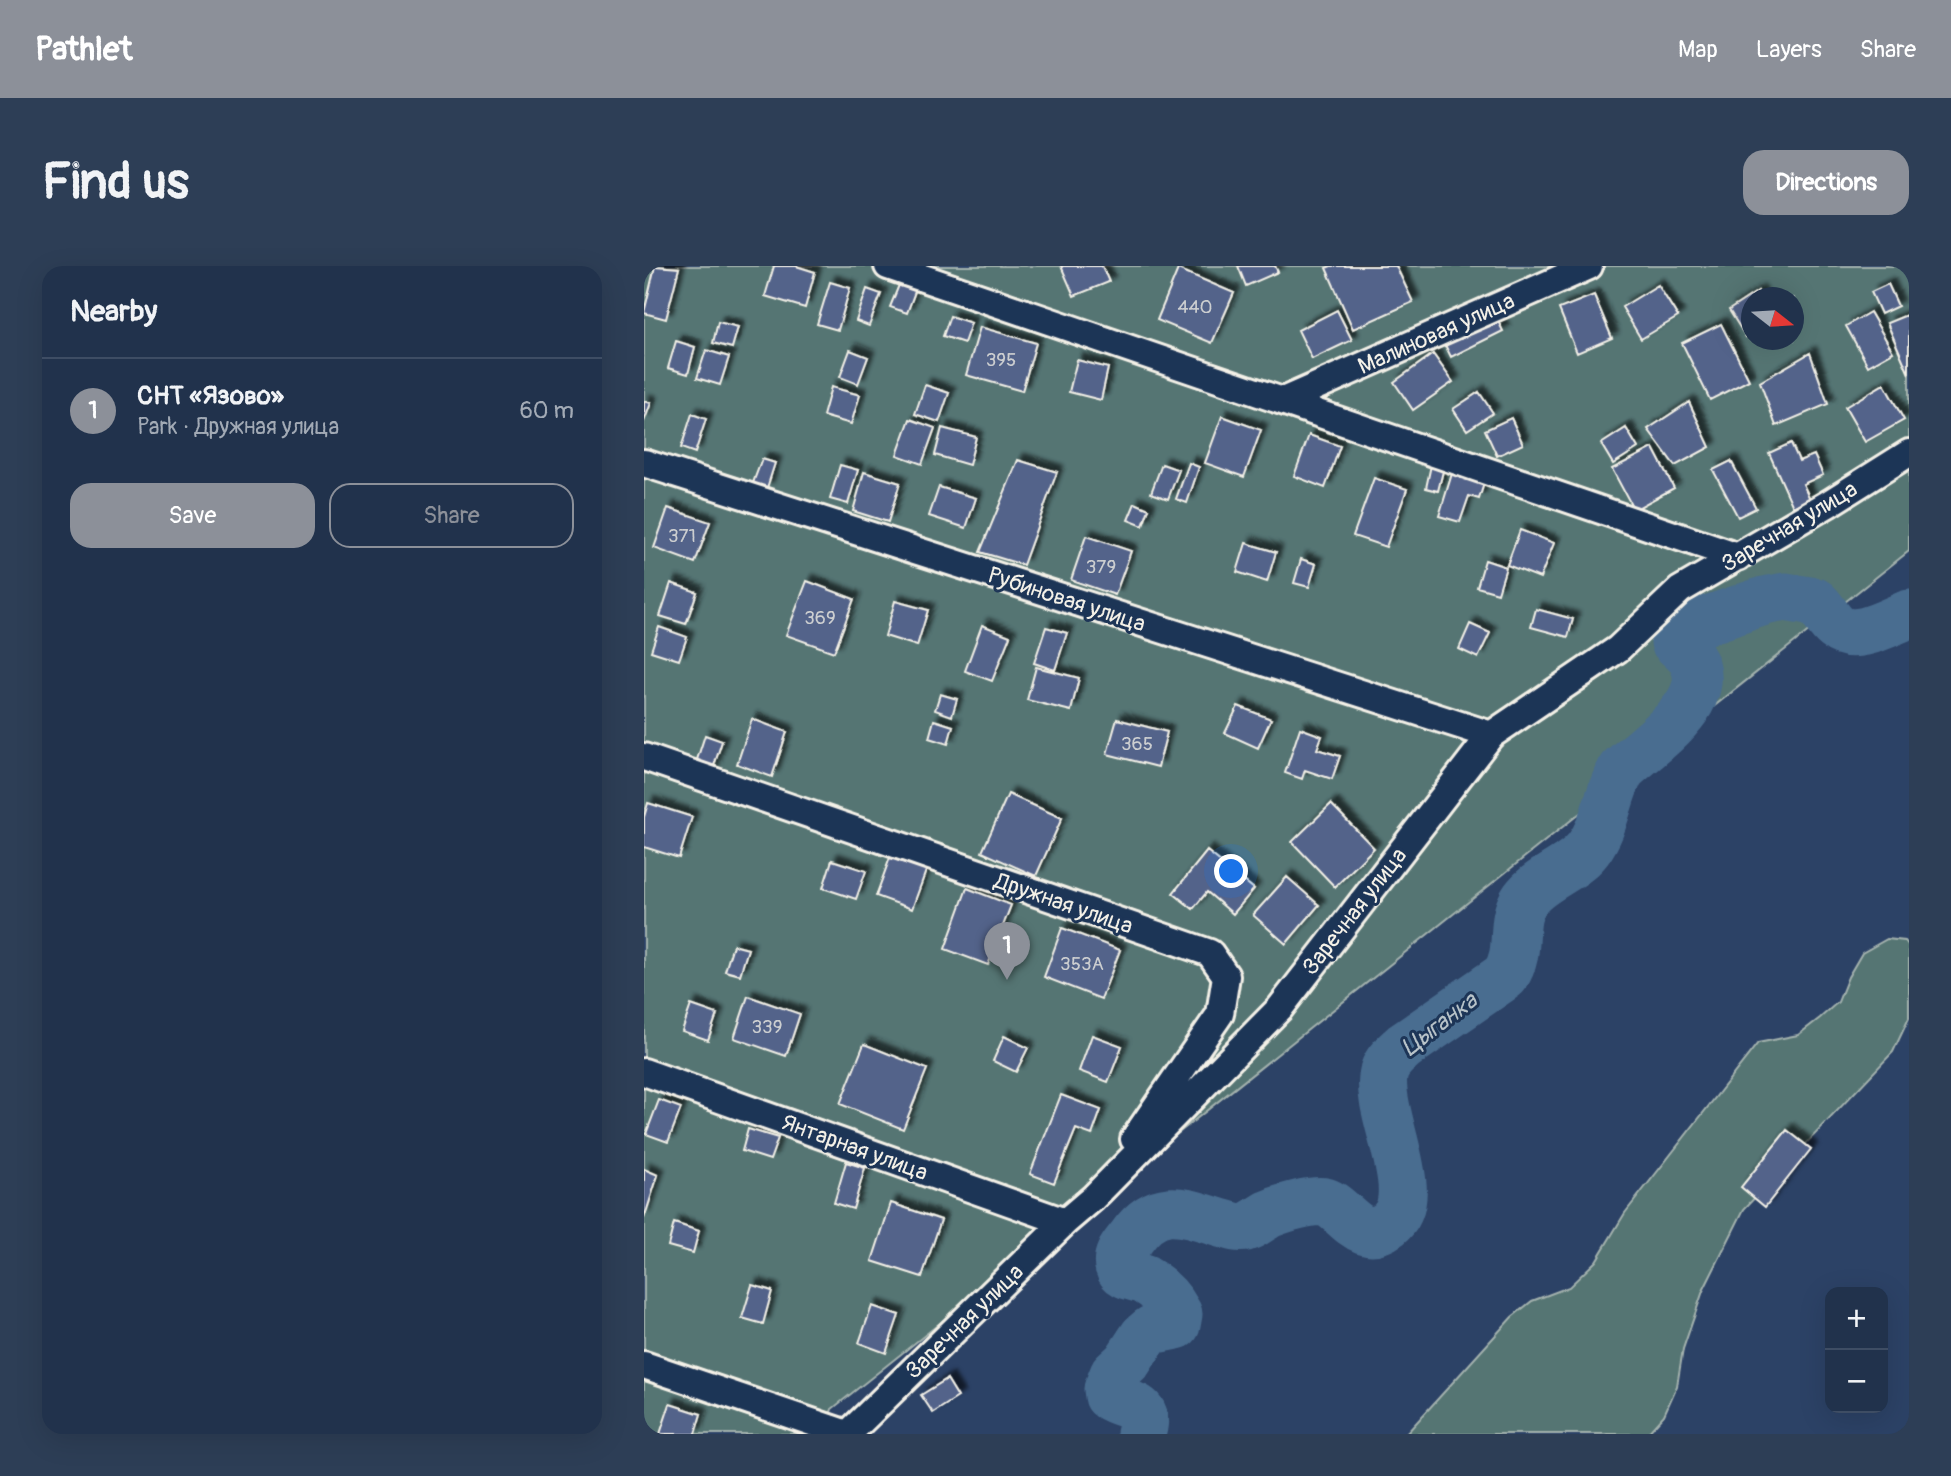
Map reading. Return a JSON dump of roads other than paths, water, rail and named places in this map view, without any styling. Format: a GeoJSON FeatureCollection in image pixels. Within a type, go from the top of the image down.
{"type":"FeatureCollection","features":[{"type":"Feature","properties":{"kind":"street","name":"Малиновая улица"},"geometry":{"type":"LineString","coordinates":[[1283,401],[1588,266]]}},
{"type":"Feature","properties":{"kind":"street"},"geometry":{"type":"LineString","coordinates":[[897,267],[1738,557]]}},
{"type":"Feature","properties":{"kind":"street","name":"Заречная улица"},"geometry":{"type":"LineString","coordinates":[[848,1434],[1065,1222],[1093,1198],[1280,1008],[1491,735],[1618,649],[1680,590],[1828,504],[1909,453]]}},
{"type":"Feature","properties":{"kind":"street","name":"Рубиновая улица"},"geometry":{"type":"LineString","coordinates":[[644,463],[1491,735]]}},
{"type":"Feature","properties":{"kind":"street","name":"Дружная улица"},"geometry":{"type":"LineString","coordinates":[[644,757],[1210,953],[1226,976],[1220,1014],[1093,1198]]}},
{"type":"Feature","properties":{"kind":"street","name":"Янтарная улица"},"geometry":{"type":"LineString","coordinates":[[644,1072],[1065,1222]]}},
{"type":"Feature","properties":{"kind":"street"},"geometry":{"type":"LineString","coordinates":[[644,1364],[848,1434]]}},
{"type":"Feature","properties":{"kind":"waterway","name":"Цыганка"},"geometry":{"type":"LineString","coordinates":[[1141,1434],[1144,1424],[1141,1411],[1109,1396],[1108,1389],[1114,1374],[1127,1362],[1144,1336],[1151,1330],[1176,1325],[1178,1314],[1155,1287],[1121,1270],[1119,1258],[1124,1247],[1151,1218],[1171,1212],[1182,1212],[1229,1226],[1243,1227],[1269,1214],[1320,1201],[1332,1206],[1361,1228],[1379,1230],[1389,1224],[1399,1211],[1402,1193],[1401,1173],[1385,1107],[1385,1067],[1404,1046],[1505,976],[1513,956],[1517,918],[1525,899],[1539,885],[1573,863],[1588,849],[1599,830],[1621,770],[1662,735],[1688,706],[1695,690],[1697,674],[1691,658],[1675,642],[1678,630],[1764,601],[1785,597],[1815,602],[1836,627],[1853,633],[1872,629],[1909,614]]}},
{"type":"Feature","properties":{"kind":"place","name":"СНТ «Язово»"},"geometry":{"type":"Point","coordinates":[1007,980]}}]}
